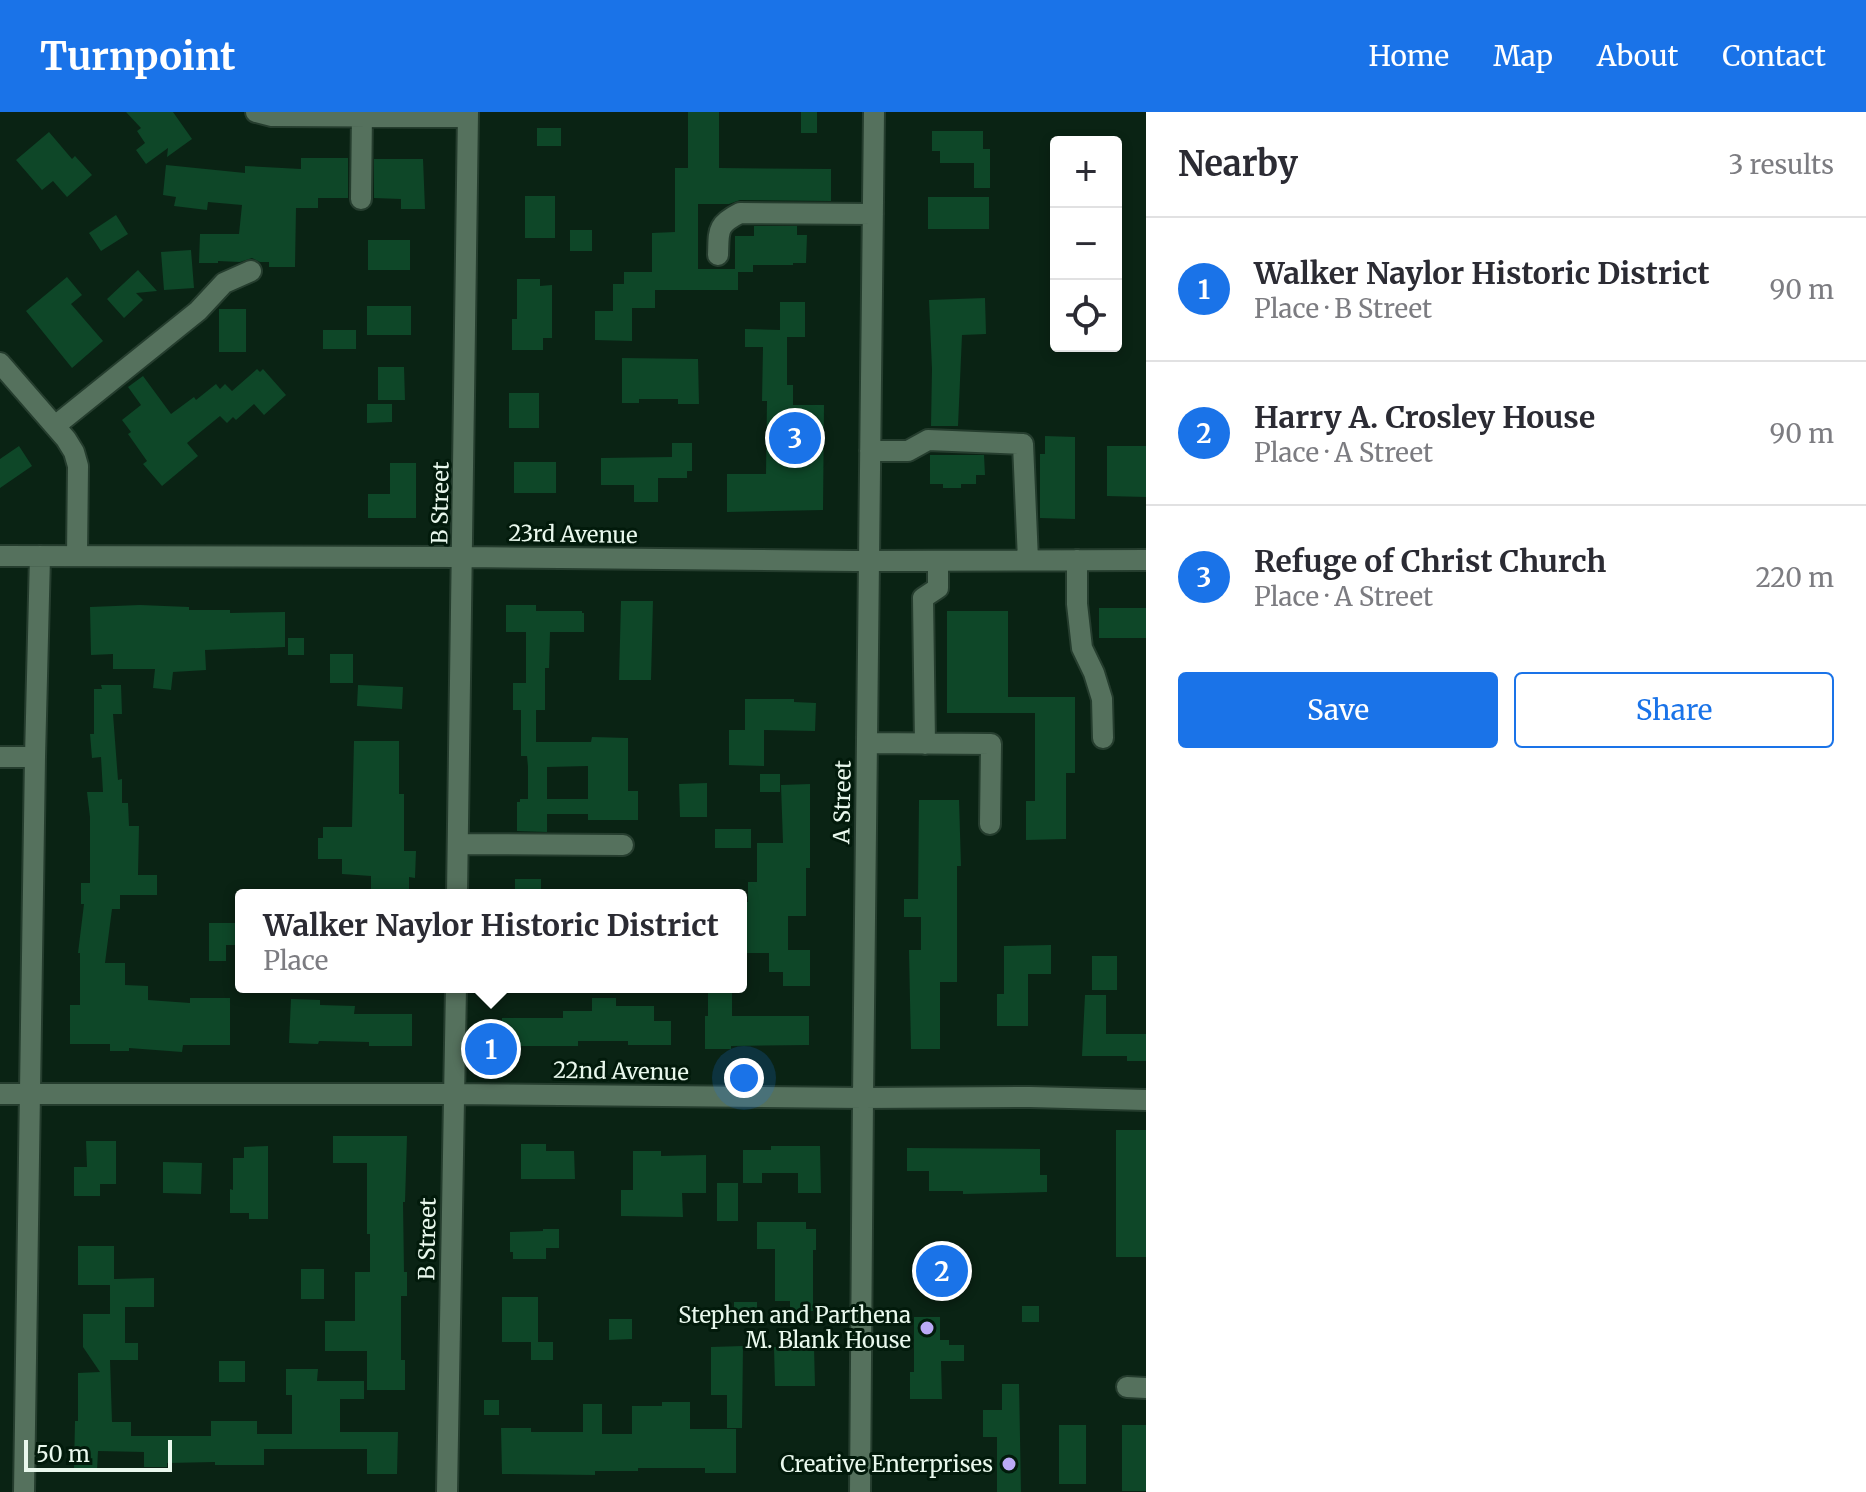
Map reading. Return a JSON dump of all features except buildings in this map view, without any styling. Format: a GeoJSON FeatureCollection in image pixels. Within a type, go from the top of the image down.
{"type":"FeatureCollection","features":[{"type":"Feature","properties":{"kind":"street"},"geometry":{"type":"LineString","coordinates":[[256,112],[272,116],[468,114]]}},
{"type":"Feature","properties":{"kind":"street","name":"A Street"},"geometry":{"type":"LineString","coordinates":[[860,1492],[874,112]]}},
{"type":"Feature","properties":{"kind":"street"},"geometry":{"type":"LineString","coordinates":[[361,199],[362,114]]}},
{"type":"Feature","properties":{"kind":"street","name":"B Street"},"geometry":{"type":"LineString","coordinates":[[457,889],[468,114]]}},
{"type":"Feature","properties":{"kind":"street"},"geometry":{"type":"LineString","coordinates":[[718,255],[719,233],[725,220],[740,213],[873,214]]}},
{"type":"Feature","properties":{"kind":"street"},"geometry":{"type":"LineString","coordinates":[[55,426],[198,311],[224,283],[251,271]]}},
{"type":"Feature","properties":{"kind":"street"},"geometry":{"type":"LineString","coordinates":[[0,363],[74,452],[78,466],[77,556]]}},
{"type":"Feature","properties":{"kind":"street"},"geometry":{"type":"LineString","coordinates":[[870,451],[908,451],[928,440],[1023,444],[1028,560]]}},
{"type":"Feature","properties":{"kind":"street","name":"23rd Avenue"},"geometry":{"type":"LineString","coordinates":[[0,556],[1146,560]]}},
{"type":"Feature","properties":{"kind":"street"},"geometry":{"type":"LineString","coordinates":[[24,1492],[40,556]]}},
{"type":"Feature","properties":{"kind":"street"},"geometry":{"type":"LineString","coordinates":[[1077,560],[1077,604],[1082,648],[1102,699],[1103,738]]}},
{"type":"Feature","properties":{"kind":"street"},"geometry":{"type":"LineString","coordinates":[[925,744],[923,598],[938,588],[938,561]]}},
{"type":"Feature","properties":{"kind":"street"},"geometry":{"type":"LineString","coordinates":[[867,743],[991,744],[990,824]]}},
{"type":"Feature","properties":{"kind":"street"},"geometry":{"type":"LineString","coordinates":[[0,757],[35,757]]}},
{"type":"Feature","properties":{"kind":"street"},"geometry":{"type":"LineString","coordinates":[[458,844],[623,845]]}},
{"type":"Feature","properties":{"kind":"street","name":"B Street"},"geometry":{"type":"LineString","coordinates":[[447,1492],[456,993]]}},
{"type":"Feature","properties":{"kind":"street","name":"22nd Avenue"},"geometry":{"type":"LineString","coordinates":[[0,1094],[1146,1100]]}},
{"type":"Feature","properties":{"kind":"place","name":"Refuge of Christ Church"},"geometry":{"type":"Point","coordinates":[795,438]}},
{"type":"Feature","properties":{"kind":"place","name":"Walker Naylor Historic District"},"geometry":{"type":"Point","coordinates":[491,1049]}},
{"type":"Feature","properties":{"kind":"place","name":"Harry A. Crosley House"},"geometry":{"type":"Point","coordinates":[942,1271]}},
{"type":"Feature","properties":{"kind":"place","name":"Stephen and Parthena M. Blank House"},"geometry":{"type":"Point","coordinates":[927,1328]}},
{"type":"Feature","properties":{"kind":"place","name":"Creative Enterprises"},"geometry":{"type":"Point","coordinates":[1009,1464]}}]}
